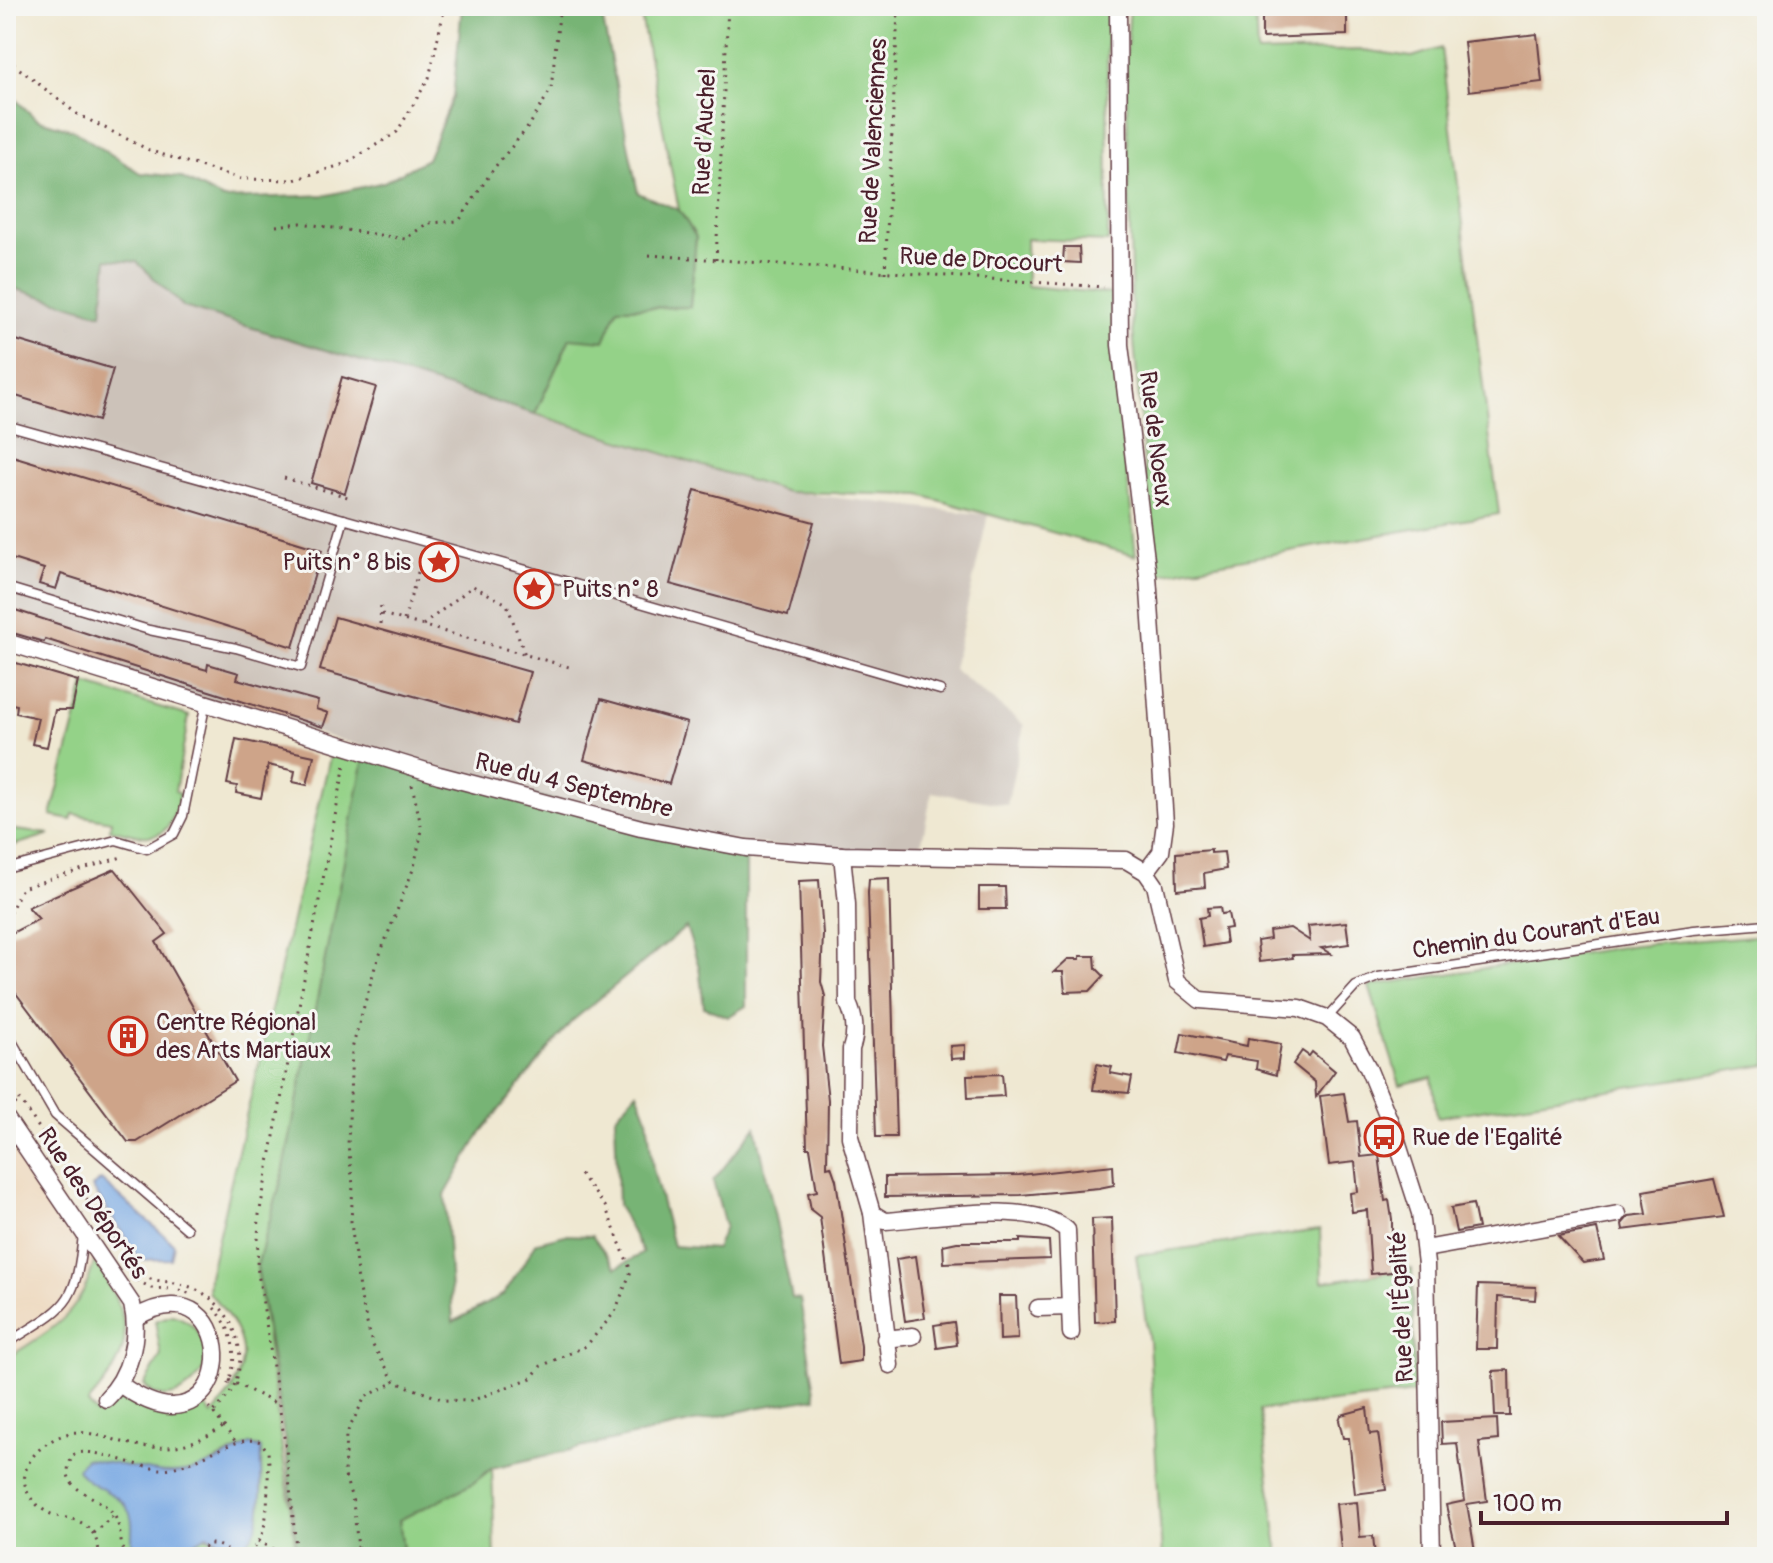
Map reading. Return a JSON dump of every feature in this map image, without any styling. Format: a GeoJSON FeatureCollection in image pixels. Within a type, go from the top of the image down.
{"type":"FeatureCollection","features":[{"type":"Feature","properties":{"kind":"street","name":"Rue de Noeux"},"geometry":{"type":"LineString","coordinates":[[1118,6],[1120,345],[1148,576],[1165,823],[1161,852],[1146,872]]}},
{"type":"Feature","properties":{"kind":"street","name":"Rue du 4 Septembre"},"geometry":{"type":"LineString","coordinates":[[6,642],[407,766],[536,803],[641,828],[746,848],[842,855],[1126,860],[1146,872]]}},
{"type":"Feature","properties":{"kind":"street"},"geometry":{"type":"LineString","coordinates":[[842,855],[847,904],[848,1003],[854,1016],[855,1038],[851,1049],[850,1137],[872,1213],[890,1365]]}},
{"type":"Feature","properties":{"kind":"street","name":"Rue de l'Égalité"},"geometry":{"type":"LineString","coordinates":[[1146,872],[1155,885],[1167,923],[1177,981],[1200,1000],[1299,1008],[1327,1018],[1352,1038],[1368,1068],[1404,1162],[1420,1213],[1425,1249],[1432,1557]]}},
{"type":"Feature","properties":{"kind":"street","name":"Rue des Déportés"},"geometry":{"type":"LineString","coordinates":[[6,1118],[132,1304],[135,1318],[133,1346],[121,1385],[106,1399]]}},
{"type":"Feature","properties":{"kind":"street"},"geometry":{"type":"LineString","coordinates":[[872,1213],[885,1221],[1016,1213],[1054,1219],[1067,1230],[1071,1333]]}},
{"type":"Feature","properties":{"kind":"street"},"geometry":{"type":"LineString","coordinates":[[1425,1249],[1618,1214]]}},
{"type":"Feature","properties":{"kind":"street","name":"Rue des Déportés"},"geometry":{"type":"LineString","coordinates":[[135,1318],[155,1306],[172,1305],[189,1310],[212,1333],[222,1376]]}},
{"type":"Feature","properties":{"kind":"street"},"geometry":{"type":"LineString","coordinates":[[1038,1308],[1070,1307]]}},
{"type":"Feature","properties":{"kind":"street"},"geometry":{"type":"LineString","coordinates":[[885,1339],[913,1336]]}},
{"type":"Feature","properties":{"kind":"street"},"geometry":{"type":"LineString","coordinates":[[121,1385],[142,1400],[174,1406],[202,1392],[222,1376]]}},
{"type":"Feature","properties":{"kind":"lane"},"geometry":{"type":"LineString","coordinates":[[6,425],[940,690]]}},
{"type":"Feature","properties":{"kind":"lane"},"geometry":{"type":"LineString","coordinates":[[6,587],[149,630],[236,648],[301,667],[344,519]]}},
{"type":"Feature","properties":{"kind":"lane"},"geometry":{"type":"LineString","coordinates":[[6,869],[116,840],[147,849],[174,834],[183,816],[206,702]]}},
{"type":"Feature","properties":{"kind":"lane","name":"Chemin du Courant d'Eau"},"geometry":{"type":"LineString","coordinates":[[1327,1018],[1356,986],[1378,977],[1694,930],[1767,924]]}},
{"type":"Feature","properties":{"kind":"lane"},"geometry":{"type":"LineString","coordinates":[[6,1031],[55,1115],[187,1229]]}},
{"type":"Feature","properties":{"kind":"lane"},"geometry":{"type":"LineString","coordinates":[[6,1344],[64,1306],[76,1286],[83,1234]]}},
{"type":"Feature","properties":{"kind":"path"},"geometry":{"type":"LineString","coordinates":[[6,50],[12,63],[77,114],[151,151],[241,179],[294,180],[347,163],[397,132],[429,78],[445,6]]}},
{"type":"Feature","properties":{"kind":"path"},"geometry":{"type":"LineString","coordinates":[[276,226],[301,223],[405,239],[428,223],[459,221],[494,168],[529,126],[551,89],[560,6]]}},
{"type":"Feature","properties":{"kind":"path","name":"Rue d'Auchel"},"geometry":{"type":"LineString","coordinates":[[716,260],[728,6]]}},
{"type":"Feature","properties":{"kind":"path","name":"Rue de Valenciennes"},"geometry":{"type":"LineString","coordinates":[[885,273],[898,12]]}},
{"type":"Feature","properties":{"kind":"path","name":"Rue de Drocourt"},"geometry":{"type":"LineString","coordinates":[[649,255],[1083,284],[1120,290]]}},
{"type":"Feature","properties":{"kind":"path"},"geometry":{"type":"LineString","coordinates":[[284,478],[351,498]]}},
{"type":"Feature","properties":{"kind":"path"},"geometry":{"type":"LineString","coordinates":[[404,620],[424,549]]}},
{"type":"Feature","properties":{"kind":"path"},"geometry":{"type":"LineString","coordinates":[[422,625],[473,586],[507,604],[525,655]]}},
{"type":"Feature","properties":{"kind":"path"},"geometry":{"type":"LineString","coordinates":[[380,624],[381,603]]}},
{"type":"Feature","properties":{"kind":"path"},"geometry":{"type":"LineString","coordinates":[[382,614],[569,667]]}},
{"type":"Feature","properties":{"kind":"path"},"geometry":{"type":"LineString","coordinates":[[297,1557],[279,1405],[257,1266],[259,1215],[348,748]]}},
{"type":"Feature","properties":{"kind":"path"},"geometry":{"type":"LineString","coordinates":[[407,766],[422,830],[414,867],[375,967],[352,1049],[348,1145],[353,1185],[351,1222],[359,1290],[372,1344],[395,1382],[444,1400],[471,1401],[531,1378],[541,1366],[586,1346],[615,1312],[631,1271],[605,1206],[579,1173]]}},
{"type":"Feature","properties":{"kind":"path"},"geometry":{"type":"LineString","coordinates":[[6,920],[22,888],[147,849]]}},
{"type":"Feature","properties":{"kind":"path"},"geometry":{"type":"LineString","coordinates":[[6,1079],[137,1273],[146,1279],[184,1285],[208,1295],[228,1316],[239,1344],[235,1382],[213,1413]]}},
{"type":"Feature","properties":{"kind":"path"},"geometry":{"type":"LineString","coordinates":[[6,1090],[131,1275],[151,1288],[188,1292],[217,1311],[226,1323],[233,1346],[209,1407],[236,1442]]}},
{"type":"Feature","properties":{"kind":"path"},"geometry":{"type":"LineString","coordinates":[[222,1376],[279,1405]]}},
{"type":"Feature","properties":{"kind":"path"},"geometry":{"type":"LineString","coordinates":[[359,1557],[353,1502],[344,1473],[346,1435],[365,1397],[395,1382]]}},
{"type":"Feature","properties":{"kind":"path"},"geometry":{"type":"LineString","coordinates":[[100,1557],[93,1533],[82,1523],[44,1511],[30,1498],[23,1486],[24,1467],[34,1451],[55,1437],[74,1431],[139,1448],[183,1447],[223,1427]]}},
{"type":"Feature","properties":{"kind":"path"},"geometry":{"type":"LineString","coordinates":[[127,1557],[114,1515],[77,1489],[69,1479],[67,1469],[79,1451],[139,1467],[164,1469],[188,1466],[236,1442],[255,1440],[268,1452],[267,1526],[258,1541],[249,1553],[241,1555],[210,1544],[184,1557]]}},
{"type":"Feature","properties":{"kind":"path"},"geometry":{"type":"LineString","coordinates":[[93,1533],[114,1515]]}},
{"type":"Feature","properties":{"kind":"path"},"geometry":{"type":"LineString","coordinates":[[258,1541],[289,1557]]}},
{"type":"Feature","properties":{"kind":"path"},"geometry":{"type":"LineString","coordinates":[[335,1557],[358,1547]]}},
{"type":"Feature","properties":{"kind":"shaded area"},"geometry":{"type":"Polygon","coordinates":[[[107,259],[137,262],[184,307],[787,492],[988,515],[953,669],[1024,725],[1007,805],[932,792],[919,856],[842,855],[641,828],[6,642],[6,286],[102,314],[107,259]]]}},
{"type":"Feature","properties":{"kind":"shaded area"},"geometry":{"type":"Polygon","coordinates":[[[6,1118],[97,1253],[89,1283],[64,1322],[6,1360],[6,1118]]]}},
{"type":"Feature","properties":{"kind":"green space"},"geometry":{"type":"Polygon","coordinates":[[[462,6],[600,6],[638,193],[679,210],[696,237],[690,307],[618,308],[604,341],[570,338],[535,414],[184,307],[137,262],[107,259],[102,314],[6,286],[6,90],[36,119],[73,130],[140,173],[180,177],[223,199],[328,195],[384,182],[427,159],[453,97],[462,6]]]}},
{"type":"Feature","properties":{"kind":"green space"},"geometry":{"type":"Polygon","coordinates":[[[639,6],[1107,6],[1108,242],[1026,239],[1027,286],[1112,294],[1115,365],[1136,556],[920,495],[787,492],[535,414],[570,338],[618,308],[690,307],[696,237],[679,210],[639,6]]]}},
{"type":"Feature","properties":{"kind":"green space"},"geometry":{"type":"Polygon","coordinates":[[[1130,6],[1255,6],[1257,53],[1364,50],[1412,57],[1441,48],[1499,514],[1154,575],[1132,318],[1126,61],[1130,6]]]}},
{"type":"Feature","properties":{"kind":"green space"},"geometry":{"type":"Polygon","coordinates":[[[85,684],[189,716],[175,791],[180,794],[176,810],[165,830],[158,834],[125,833],[110,829],[111,821],[73,814],[71,820],[51,816],[85,684]]]}},
{"type":"Feature","properties":{"kind":"green space"},"geometry":{"type":"Polygon","coordinates":[[[365,753],[746,848],[746,1006],[728,1017],[704,1007],[699,967],[686,927],[571,1022],[481,1132],[445,1195],[453,1322],[504,1294],[537,1242],[565,1235],[592,1236],[616,1268],[643,1253],[618,1205],[615,1117],[637,1092],[647,1118],[653,1169],[673,1246],[716,1249],[725,1226],[713,1181],[756,1127],[792,1298],[800,1299],[816,1398],[760,1407],[492,1468],[472,1484],[399,1520],[404,1557],[297,1557],[286,1449],[257,1266],[283,1174],[365,753]]]}},
{"type":"Feature","properties":{"kind":"green space"},"geometry":{"type":"Polygon","coordinates":[[[330,757],[365,757],[283,1174],[257,1266],[297,1557],[171,1557],[204,1536],[237,1549],[254,1532],[261,1505],[261,1449],[250,1444],[191,1473],[166,1475],[85,1459],[79,1473],[114,1494],[132,1516],[132,1546],[137,1557],[6,1557],[6,1359],[51,1329],[73,1308],[82,1294],[95,1259],[116,1301],[124,1333],[123,1349],[116,1365],[88,1403],[96,1414],[116,1399],[172,1415],[194,1412],[205,1405],[212,1415],[235,1382],[241,1367],[240,1338],[223,1308],[208,1292],[209,1276],[330,757]]]}},
{"type":"Feature","properties":{"kind":"green space"},"geometry":{"type":"Polygon","coordinates":[[[6,829],[50,834],[6,848],[6,829]]]}},
{"type":"Feature","properties":{"kind":"green space"},"geometry":{"type":"Polygon","coordinates":[[[1767,935],[1767,1065],[1437,1117],[1432,1077],[1400,1085],[1369,986],[1635,945],[1767,935]]]}},
{"type":"Feature","properties":{"kind":"green space"},"geometry":{"type":"Polygon","coordinates":[[[1320,1230],[1322,1282],[1412,1269],[1414,1393],[1260,1410],[1279,1557],[1162,1557],[1149,1342],[1136,1255],[1320,1230]]]}},
{"type":"Feature","properties":{"kind":"green space"},"geometry":{"type":"Polygon","coordinates":[[[172,1315],[180,1317],[197,1331],[207,1359],[198,1378],[190,1386],[182,1392],[162,1396],[144,1385],[161,1355],[155,1321],[172,1315]]]}},
{"type":"Feature","properties":{"kind":"green space"},"geometry":{"type":"Polygon","coordinates":[[[492,1468],[495,1557],[404,1557],[399,1520],[472,1484],[492,1468]]]}},
{"type":"Feature","properties":{"kind":"water"},"geometry":{"type":"Polygon","coordinates":[[[101,1180],[174,1244],[171,1259],[140,1260],[92,1187],[101,1180]]]}},
{"type":"Feature","properties":{"kind":"water"},"geometry":{"type":"Polygon","coordinates":[[[250,1444],[261,1449],[261,1505],[254,1532],[237,1549],[207,1535],[171,1557],[137,1557],[132,1545],[132,1520],[127,1508],[116,1497],[87,1480],[77,1469],[85,1459],[152,1471],[184,1472],[202,1467],[250,1444]]]}},
{"type":"Feature","properties":{"kind":"building"},"geometry":{"type":"Polygon","coordinates":[[[1262,6],[1347,6],[1347,35],[1262,38],[1262,6]]]}},
{"type":"Feature","properties":{"kind":"building"},"geometry":{"type":"Polygon","coordinates":[[[1537,34],[1542,82],[1469,91],[1464,42],[1537,34]]]}},
{"type":"Feature","properties":{"kind":"building"},"geometry":{"type":"Polygon","coordinates":[[[1064,247],[1079,247],[1080,263],[1063,262],[1064,247]]]}},
{"type":"Feature","properties":{"kind":"building"},"geometry":{"type":"Polygon","coordinates":[[[6,337],[113,369],[98,421],[6,393],[6,337]]]}},
{"type":"Feature","properties":{"kind":"building"},"geometry":{"type":"Polygon","coordinates":[[[342,377],[376,387],[345,493],[311,483],[342,377]]]}},
{"type":"Feature","properties":{"kind":"building"},"geometry":{"type":"Polygon","coordinates":[[[6,454],[322,550],[293,647],[61,574],[56,589],[39,584],[44,569],[6,557],[6,454]]]}},
{"type":"Feature","properties":{"kind":"building"},"geometry":{"type":"Polygon","coordinates":[[[695,490],[814,522],[788,616],[670,584],[695,490]]]}},
{"type":"Feature","properties":{"kind":"building"},"geometry":{"type":"Polygon","coordinates":[[[6,607],[207,670],[208,664],[239,673],[237,679],[318,701],[316,709],[328,713],[323,727],[45,639],[44,642],[6,631],[6,607]]]}},
{"type":"Feature","properties":{"kind":"building"},"geometry":{"type":"Polygon","coordinates":[[[335,617],[530,672],[515,724],[320,670],[335,617]]]}},
{"type":"Feature","properties":{"kind":"building"},"geometry":{"type":"Polygon","coordinates":[[[6,660],[78,681],[72,710],[55,710],[47,747],[32,744],[38,718],[16,713],[17,705],[7,703],[11,690],[6,689],[6,660]]]}},
{"type":"Feature","properties":{"kind":"building"},"geometry":{"type":"Polygon","coordinates":[[[601,699],[687,723],[669,784],[584,760],[601,699]]]}},
{"type":"Feature","properties":{"kind":"building"},"geometry":{"type":"Polygon","coordinates":[[[236,739],[314,756],[307,785],[293,782],[295,771],[268,765],[261,798],[236,793],[237,786],[227,784],[236,739]]]}},
{"type":"Feature","properties":{"kind":"building"},"geometry":{"type":"Polygon","coordinates":[[[1211,850],[1211,853],[1224,852],[1226,869],[1204,873],[1205,887],[1177,890],[1176,853],[1211,850]]]}},
{"type":"Feature","properties":{"kind":"building","name":"Centre Régional des Arts Martiaux"},"geometry":{"type":"Polygon","coordinates":[[[115,869],[167,934],[156,942],[235,1081],[137,1142],[128,1142],[6,980],[6,936],[39,919],[28,907],[115,869]]]}},
{"type":"Feature","properties":{"kind":"building"},"geometry":{"type":"Polygon","coordinates":[[[889,878],[896,1137],[876,1137],[868,893],[869,879],[889,878]]]}},
{"type":"Feature","properties":{"kind":"building"},"geometry":{"type":"Polygon","coordinates":[[[819,880],[823,934],[821,982],[825,996],[822,1046],[828,1100],[827,1167],[831,1166],[836,1180],[861,1346],[861,1361],[839,1364],[820,1217],[811,1210],[808,1193],[817,1191],[810,1148],[807,1148],[799,881],[819,880]]]}},
{"type":"Feature","properties":{"kind":"building"},"geometry":{"type":"Polygon","coordinates":[[[979,887],[1005,887],[1006,909],[979,909],[979,887]]]}},
{"type":"Feature","properties":{"kind":"building"},"geometry":{"type":"Polygon","coordinates":[[[1220,907],[1221,914],[1228,913],[1231,928],[1224,929],[1226,943],[1203,947],[1199,918],[1208,916],[1207,908],[1220,907]]]}},
{"type":"Feature","properties":{"kind":"building"},"geometry":{"type":"Polygon","coordinates":[[[1346,922],[1349,944],[1321,948],[1331,954],[1292,955],[1293,958],[1259,962],[1257,941],[1270,939],[1269,931],[1290,928],[1310,941],[1308,926],[1346,922]]]}},
{"type":"Feature","properties":{"kind":"building"},"geometry":{"type":"Polygon","coordinates":[[[1080,956],[1095,956],[1096,968],[1104,976],[1090,991],[1065,992],[1063,972],[1054,972],[1068,959],[1080,959],[1080,956]]]}},
{"type":"Feature","properties":{"kind":"building"},"geometry":{"type":"Polygon","coordinates":[[[1182,1033],[1247,1046],[1248,1038],[1281,1044],[1276,1075],[1256,1069],[1257,1061],[1225,1056],[1223,1062],[1178,1053],[1182,1033]]]}},
{"type":"Feature","properties":{"kind":"building"},"geometry":{"type":"Polygon","coordinates":[[[965,1045],[965,1058],[951,1059],[950,1046],[965,1045]]]}},
{"type":"Feature","properties":{"kind":"building"},"geometry":{"type":"Polygon","coordinates":[[[1302,1051],[1309,1056],[1312,1052],[1335,1071],[1316,1097],[1315,1082],[1293,1064],[1302,1051]]]}},
{"type":"Feature","properties":{"kind":"building"},"geometry":{"type":"Polygon","coordinates":[[[1097,1064],[1112,1067],[1110,1073],[1132,1077],[1129,1093],[1093,1090],[1097,1064]]]}},
{"type":"Feature","properties":{"kind":"building"},"geometry":{"type":"Polygon","coordinates":[[[1002,1074],[1004,1096],[968,1098],[967,1075],[1002,1074]]]}},
{"type":"Feature","properties":{"kind":"building"},"geometry":{"type":"Polygon","coordinates":[[[1344,1093],[1349,1122],[1357,1121],[1361,1157],[1379,1155],[1385,1201],[1389,1200],[1392,1219],[1392,1272],[1371,1274],[1367,1210],[1352,1212],[1350,1193],[1358,1192],[1355,1162],[1329,1165],[1320,1096],[1344,1093]]]}},
{"type":"Feature","properties":{"kind":"building"},"geometry":{"type":"Polygon","coordinates":[[[1113,1165],[1114,1185],[1099,1188],[1020,1195],[885,1197],[885,1177],[1019,1175],[1113,1165]]]}},
{"type":"Feature","properties":{"kind":"building"},"geometry":{"type":"Polygon","coordinates":[[[1714,1179],[1724,1217],[1623,1230],[1622,1224],[1629,1216],[1647,1214],[1643,1191],[1714,1179]]]}},
{"type":"Feature","properties":{"kind":"building"},"geometry":{"type":"Polygon","coordinates":[[[1473,1204],[1478,1228],[1456,1232],[1451,1208],[1473,1204]]]}},
{"type":"Feature","properties":{"kind":"building"},"geometry":{"type":"Polygon","coordinates":[[[1112,1218],[1115,1321],[1095,1322],[1092,1219],[1112,1218]]]}},
{"type":"Feature","properties":{"kind":"building"},"geometry":{"type":"Polygon","coordinates":[[[1597,1229],[1604,1260],[1583,1263],[1558,1236],[1597,1229]]]}},
{"type":"Feature","properties":{"kind":"building"},"geometry":{"type":"Polygon","coordinates":[[[1020,1239],[1049,1241],[1050,1259],[944,1263],[943,1245],[957,1242],[1020,1242],[1020,1239]]]}},
{"type":"Feature","properties":{"kind":"building"},"geometry":{"type":"Polygon","coordinates":[[[916,1256],[925,1318],[905,1321],[896,1259],[916,1256]]]}},
{"type":"Feature","properties":{"kind":"building"},"geometry":{"type":"Polygon","coordinates":[[[1478,1285],[1536,1287],[1535,1300],[1498,1297],[1497,1349],[1476,1349],[1478,1285]]]}},
{"type":"Feature","properties":{"kind":"building"},"geometry":{"type":"Polygon","coordinates":[[[999,1296],[1016,1296],[1018,1339],[1000,1340],[999,1296]]]}},
{"type":"Feature","properties":{"kind":"building"},"geometry":{"type":"Polygon","coordinates":[[[954,1322],[957,1345],[937,1348],[934,1325],[954,1322]]]}},
{"type":"Feature","properties":{"kind":"building"},"geometry":{"type":"Polygon","coordinates":[[[1509,1370],[1510,1416],[1495,1416],[1493,1371],[1509,1370]]]}},
{"type":"Feature","properties":{"kind":"building"},"geometry":{"type":"Polygon","coordinates":[[[1367,1408],[1370,1434],[1378,1433],[1386,1490],[1355,1494],[1349,1438],[1343,1438],[1339,1420],[1341,1415],[1367,1408]]]}},
{"type":"Feature","properties":{"kind":"building"},"geometry":{"type":"Polygon","coordinates":[[[1497,1419],[1498,1440],[1479,1442],[1487,1501],[1467,1504],[1476,1557],[1458,1557],[1446,1505],[1465,1501],[1457,1443],[1442,1444],[1441,1422],[1497,1419]]]}},
{"type":"Feature","properties":{"kind":"building"},"geometry":{"type":"Polygon","coordinates":[[[1357,1502],[1360,1537],[1373,1536],[1375,1556],[1342,1557],[1336,1504],[1357,1502]]]}},
{"type":"Feature","properties":{"kind":"place","name":"Puits n° 8 bis"},"geometry":{"type":"Point","coordinates":[439,562]}},
{"type":"Feature","properties":{"kind":"place","name":"Puits n° 8"},"geometry":{"type":"Point","coordinates":[534,589]}},
{"type":"Feature","properties":{"kind":"place","name":"Centre Régional des Arts Martiaux"},"geometry":{"type":"Point","coordinates":[128,1036]}},
{"type":"Feature","properties":{"kind":"place","name":"Rue de l'Egalité"},"geometry":{"type":"Point","coordinates":[1384,1137]}}]}
